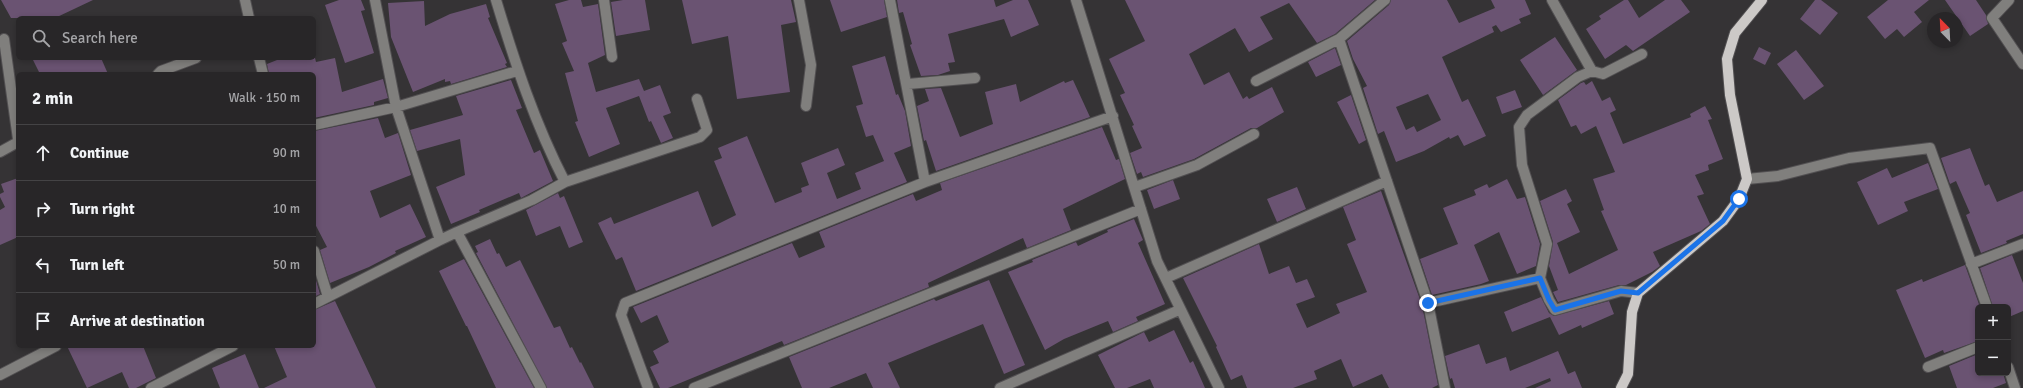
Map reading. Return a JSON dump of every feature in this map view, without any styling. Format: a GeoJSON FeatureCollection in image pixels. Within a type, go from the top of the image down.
{"type":"FeatureCollection","features":[{"type":"Feature","properties":{"kind":"main road"},"geometry":{"type":"LineString","coordinates":[[1621,388],[1628,374],[1632,312],[1638,293],[1723,221],[1739,199],[1747,179],[1730,95],[1727,60],[1735,33],[1762,0]]}},
{"type":"Feature","properties":{"kind":"street"},"geometry":{"type":"LineString","coordinates":[[245,0],[249,16]]}},
{"type":"Feature","properties":{"kind":"street"},"geometry":{"type":"LineString","coordinates":[[375,0],[396,107],[440,240]]}},
{"type":"Feature","properties":{"kind":"street"},"geometry":{"type":"LineString","coordinates":[[496,0],[517,71],[545,142],[565,182]]}},
{"type":"Feature","properties":{"kind":"street"},"geometry":{"type":"LineString","coordinates":[[604,0],[612,56]]}},
{"type":"Feature","properties":{"kind":"street"},"geometry":{"type":"LineString","coordinates":[[799,0],[811,65],[806,106]]}},
{"type":"Feature","properties":{"kind":"street"},"geometry":{"type":"LineString","coordinates":[[890,0],[908,84],[925,182]]}},
{"type":"Feature","properties":{"kind":"street"},"geometry":{"type":"LineString","coordinates":[[1076,0],[1157,261],[1166,278],[1179,310],[1219,388]]}},
{"type":"Feature","properties":{"kind":"street"},"geometry":{"type":"LineString","coordinates":[[1256,81],[1339,39],[1385,0]]}},
{"type":"Feature","properties":{"kind":"street"},"geometry":{"type":"LineString","coordinates":[[1552,0],[1592,71]]}},
{"type":"Feature","properties":{"kind":"street"},"geometry":{"type":"LineString","coordinates":[[2009,0],[1992,18],[2023,64]]}},
{"type":"Feature","properties":{"kind":"street"},"geometry":{"type":"LineString","coordinates":[[2,37],[16,126]]}},
{"type":"Feature","properties":{"kind":"street"},"geometry":{"type":"LineString","coordinates":[[1339,39],[1428,303],[1445,388]]}},
{"type":"Feature","properties":{"kind":"street"},"geometry":{"type":"LineString","coordinates":[[1638,293],[1621,291],[1555,310],[1540,278],[1547,244],[1546,234],[1522,165],[1518,127],[1527,115],[1578,77],[1592,71],[1603,74],[1642,54]]}},
{"type":"Feature","properties":{"kind":"street"},"geometry":{"type":"LineString","coordinates":[[160,72],[191,60]]}},
{"type":"Feature","properties":{"kind":"street"},"geometry":{"type":"LineString","coordinates":[[260,60],[262,72]]}},
{"type":"Feature","properties":{"kind":"street"},"geometry":{"type":"LineString","coordinates":[[316,125],[396,107],[517,71]]}},
{"type":"Feature","properties":{"kind":"street"},"geometry":{"type":"LineString","coordinates":[[908,84],[975,78]]}},
{"type":"Feature","properties":{"kind":"street"},"geometry":{"type":"LineString","coordinates":[[316,303],[440,240],[532,200],[565,182],[700,137],[707,130],[697,99]]}},
{"type":"Feature","properties":{"kind":"street"},"geometry":{"type":"LineString","coordinates":[[648,388],[621,315],[625,303],[925,182],[1113,116]]}},
{"type":"Feature","properties":{"kind":"street"},"geometry":{"type":"LineString","coordinates":[[1134,186],[1197,165],[1254,134]]}},
{"type":"Feature","properties":{"kind":"street"},"geometry":{"type":"LineString","coordinates":[[0,152],[16,143]]}},
{"type":"Feature","properties":{"kind":"street"},"geometry":{"type":"LineString","coordinates":[[1747,179],[1778,176],[1850,158],[1930,148],[1986,304]]}},
{"type":"Feature","properties":{"kind":"street"},"geometry":{"type":"LineString","coordinates":[[1166,278],[1387,181]]}},
{"type":"Feature","properties":{"kind":"street"},"geometry":{"type":"LineString","coordinates":[[694,388],[1142,209]]}},
{"type":"Feature","properties":{"kind":"street"},"geometry":{"type":"LineString","coordinates":[[457,232],[541,388]]}},
{"type":"Feature","properties":{"kind":"street"},"geometry":{"type":"LineString","coordinates":[[1971,264],[2023,244]]}},
{"type":"Feature","properties":{"kind":"street"},"geometry":{"type":"LineString","coordinates":[[316,258],[328,297]]}},
{"type":"Feature","properties":{"kind":"street"},"geometry":{"type":"LineString","coordinates":[[1428,303],[1540,278]]}},
{"type":"Feature","properties":{"kind":"street"},"geometry":{"type":"LineString","coordinates":[[1000,388],[1179,310]]}},
{"type":"Feature","properties":{"kind":"street"},"geometry":{"type":"LineString","coordinates":[[0,375],[52,348]]}},
{"type":"Feature","properties":{"kind":"street"},"geometry":{"type":"LineString","coordinates":[[151,388],[228,348]]}},
{"type":"Feature","properties":{"kind":"street"},"geometry":{"type":"LineString","coordinates":[[1928,367],[1975,348]]}},
{"type":"Feature","properties":{"kind":"street"},"geometry":{"type":"LineString","coordinates":[[2011,376],[2015,388]]}},
{"type":"Feature","properties":{"kind":"building"},"geometry":{"type":"Polygon","coordinates":[[[1,0],[93,0],[59,16],[16,16],[16,18],[11,18],[1,0]]]}},
{"type":"Feature","properties":{"kind":"building"},"geometry":{"type":"Polygon","coordinates":[[[339,0],[361,0],[365,10],[361,11],[374,53],[345,63],[325,5],[339,0]]]}},
{"type":"Feature","properties":{"kind":"building"},"geometry":{"type":"Polygon","coordinates":[[[569,0],[581,0],[583,7],[598,4],[605,55],[588,63],[596,92],[639,79],[644,91],[660,85],[671,113],[663,116],[673,138],[661,143],[651,121],[649,122],[639,96],[606,108],[620,144],[589,157],[575,122],[578,121],[565,73],[574,71],[562,43],[567,41],[555,4],[569,0]]]}},
{"type":"Feature","properties":{"kind":"building"},"geometry":{"type":"Polygon","coordinates":[[[623,0],[645,0],[650,30],[616,36],[611,2],[623,0]]]}},
{"type":"Feature","properties":{"kind":"building"},"geometry":{"type":"Polygon","coordinates":[[[682,0],[791,0],[796,22],[781,25],[790,92],[737,99],[728,36],[692,44],[682,0]]]}},
{"type":"Feature","properties":{"kind":"building"},"geometry":{"type":"Polygon","coordinates":[[[830,0],[884,0],[887,17],[841,32],[830,0]]]}},
{"type":"Feature","properties":{"kind":"building"},"geometry":{"type":"Polygon","coordinates":[[[897,0],[994,0],[996,7],[1013,0],[1028,0],[1039,25],[1011,37],[1004,19],[948,34],[955,62],[948,63],[950,71],[938,75],[921,76],[910,45],[912,44],[903,12],[899,13],[897,0]]]}},
{"type":"Feature","properties":{"kind":"building"},"geometry":{"type":"Polygon","coordinates":[[[1125,0],[1375,0],[1335,34],[1317,43],[1289,3],[1260,17],[1273,39],[1249,52],[1235,28],[1189,54],[1204,85],[1229,72],[1243,99],[1247,96],[1249,99],[1272,87],[1284,112],[1257,128],[1251,128],[1194,159],[1143,177],[1141,172],[1137,174],[1130,153],[1142,148],[1132,126],[1134,125],[1120,95],[1125,93],[1109,59],[1145,41],[1125,0]]]}},
{"type":"Feature","properties":{"kind":"building"},"geometry":{"type":"Polygon","coordinates":[[[1391,0],[1447,0],[1459,23],[1495,8],[1491,0],[1525,0],[1531,14],[1519,19],[1521,23],[1501,32],[1496,25],[1492,27],[1494,32],[1442,57],[1462,102],[1468,99],[1486,136],[1464,146],[1458,135],[1450,139],[1449,137],[1424,151],[1396,162],[1384,131],[1378,134],[1363,88],[1367,86],[1353,59],[1347,41],[1389,5],[1391,0]],[[1428,94],[1396,107],[1406,130],[1414,126],[1417,132],[1441,120],[1428,94]]]}},
{"type":"Feature","properties":{"kind":"building"},"geometry":{"type":"Polygon","coordinates":[[[1624,0],[1628,0],[1639,18],[1665,0],[1681,0],[1690,12],[1633,51],[1626,45],[1605,59],[1586,29],[1601,19],[1599,16],[1624,0]]]}},
{"type":"Feature","properties":{"kind":"building"},"geometry":{"type":"Polygon","coordinates":[[[1815,0],[1821,0],[1838,13],[1820,35],[1800,19],[1815,0]]]}},
{"type":"Feature","properties":{"kind":"building"},"geometry":{"type":"Polygon","coordinates":[[[1888,0],[1929,0],[1914,12],[1922,22],[1904,37],[1897,29],[1885,39],[1867,17],[1888,0]]]}},
{"type":"Feature","properties":{"kind":"building"},"geometry":{"type":"Polygon","coordinates":[[[1945,0],[1976,0],[1986,15],[1988,24],[1970,36],[1963,26],[1963,12],[1953,12],[1945,0]]]}},
{"type":"Feature","properties":{"kind":"building"},"geometry":{"type":"Polygon","coordinates":[[[424,1],[425,26],[450,14],[486,4],[490,17],[488,18],[507,63],[505,64],[507,67],[451,84],[450,81],[445,82],[445,79],[413,92],[391,37],[388,3],[424,1]]]}},
{"type":"Feature","properties":{"kind":"building"},"geometry":{"type":"Polygon","coordinates":[[[1555,37],[1577,70],[1543,95],[1520,60],[1555,37]]]}},
{"type":"Feature","properties":{"kind":"building"},"geometry":{"type":"Polygon","coordinates":[[[1759,47],[1771,53],[1765,65],[1753,59],[1759,47]]]}},
{"type":"Feature","properties":{"kind":"building"},"geometry":{"type":"Polygon","coordinates":[[[1335,48],[1341,65],[1316,77],[1308,62],[1335,48]]]}},
{"type":"Feature","properties":{"kind":"building"},"geometry":{"type":"Polygon","coordinates":[[[1796,50],[1824,86],[1804,100],[1777,64],[1796,50]]]}},
{"type":"Feature","properties":{"kind":"building"},"geometry":{"type":"Polygon","coordinates":[[[885,56],[896,95],[898,94],[905,111],[911,146],[894,153],[907,182],[636,291],[622,257],[616,260],[598,223],[611,217],[614,224],[698,191],[712,227],[736,215],[714,161],[722,158],[718,148],[747,136],[775,203],[802,192],[801,188],[809,185],[801,163],[838,148],[845,165],[827,173],[837,199],[861,189],[855,173],[884,161],[873,135],[866,137],[856,106],[863,104],[852,66],[885,56]]]}},
{"type":"Feature","properties":{"kind":"building"},"geometry":{"type":"Polygon","coordinates":[[[335,58],[342,92],[383,79],[388,98],[374,102],[374,105],[316,118],[316,72],[269,72],[267,64],[277,60],[316,60],[316,62],[335,58]]]}},
{"type":"Feature","properties":{"kind":"building"},"geometry":{"type":"Polygon","coordinates":[[[33,60],[102,60],[107,72],[39,72],[33,60]]]}},
{"type":"Feature","properties":{"kind":"building"},"geometry":{"type":"Polygon","coordinates":[[[511,80],[522,108],[516,110],[534,153],[540,150],[553,181],[521,198],[519,193],[451,224],[436,187],[465,175],[460,139],[417,151],[410,130],[463,115],[456,96],[511,80]]]}},
{"type":"Feature","properties":{"kind":"building"},"geometry":{"type":"Polygon","coordinates":[[[1073,80],[1090,117],[936,171],[926,140],[924,141],[917,106],[929,101],[925,89],[941,88],[960,137],[993,124],[985,92],[1016,84],[1020,102],[1064,81],[1065,83],[1073,80]]]}},
{"type":"Feature","properties":{"kind":"building"},"geometry":{"type":"Polygon","coordinates":[[[1592,81],[1602,101],[1610,97],[1616,110],[1610,113],[1623,144],[1691,117],[1690,114],[1705,106],[1712,119],[1708,120],[1723,159],[1708,165],[1709,170],[1695,175],[1704,194],[1697,196],[1710,224],[1701,231],[1653,252],[1660,266],[1652,272],[1626,285],[1619,285],[1558,302],[1553,292],[1558,290],[1549,266],[1553,242],[1540,201],[1566,189],[1572,201],[1567,204],[1580,232],[1557,243],[1569,274],[1618,250],[1601,211],[1604,210],[1593,179],[1615,172],[1596,126],[1581,134],[1576,125],[1571,127],[1558,100],[1581,83],[1584,82],[1586,85],[1592,81]]]}},
{"type":"Feature","properties":{"kind":"building"},"geometry":{"type":"Polygon","coordinates":[[[1515,90],[1522,107],[1502,114],[1496,97],[1515,90]]]}},
{"type":"Feature","properties":{"kind":"building"},"geometry":{"type":"Polygon","coordinates":[[[1351,95],[1366,140],[1359,144],[1337,102],[1351,95]]]}},
{"type":"Feature","properties":{"kind":"building"},"geometry":{"type":"Polygon","coordinates":[[[378,118],[385,138],[398,133],[411,175],[370,191],[380,218],[410,204],[426,237],[395,251],[396,253],[369,267],[330,283],[320,250],[327,247],[316,226],[316,131],[378,118]]]}},
{"type":"Feature","properties":{"kind":"building"},"geometry":{"type":"Polygon","coordinates":[[[1102,127],[1116,160],[1119,159],[1125,179],[1063,209],[1071,230],[1027,248],[1023,238],[928,283],[929,287],[784,345],[782,341],[668,388],[660,388],[650,367],[659,363],[653,351],[669,342],[657,315],[641,323],[633,307],[792,243],[799,258],[825,247],[819,232],[913,194],[916,201],[942,190],[940,183],[1102,127]]]}},
{"type":"Feature","properties":{"kind":"building"},"geometry":{"type":"Polygon","coordinates":[[[1970,148],[1985,186],[1989,184],[1997,202],[2023,191],[2023,234],[2006,241],[2007,243],[1981,253],[1966,215],[1970,213],[1956,181],[1950,184],[1941,158],[1970,148]]]}},
{"type":"Feature","properties":{"kind":"building"},"geometry":{"type":"Polygon","coordinates":[[[1928,163],[1938,189],[1904,202],[1908,211],[1878,225],[1857,182],[1887,168],[1892,178],[1928,163]]]}},
{"type":"Feature","properties":{"kind":"building"},"geometry":{"type":"Polygon","coordinates":[[[16,179],[16,238],[0,245],[0,210],[5,207],[0,197],[0,194],[4,192],[1,184],[16,179]]]}},
{"type":"Feature","properties":{"kind":"building"},"geometry":{"type":"Polygon","coordinates":[[[1507,179],[1517,199],[1525,197],[1540,244],[1536,266],[1517,274],[1499,232],[1474,245],[1489,281],[1432,295],[1420,259],[1458,244],[1443,208],[1476,195],[1474,190],[1487,184],[1489,188],[1507,179]]]}},
{"type":"Feature","properties":{"kind":"building"},"geometry":{"type":"Polygon","coordinates":[[[1173,180],[1180,199],[1154,209],[1147,190],[1173,180]]]}},
{"type":"Feature","properties":{"kind":"building"},"geometry":{"type":"Polygon","coordinates":[[[1297,187],[1306,209],[1277,222],[1267,199],[1297,187]]]}},
{"type":"Feature","properties":{"kind":"building"},"geometry":{"type":"Polygon","coordinates":[[[1381,191],[1422,305],[1438,385],[1432,388],[1389,388],[1382,374],[1353,387],[1341,359],[1314,371],[1317,379],[1293,388],[1247,388],[1242,375],[1231,380],[1216,347],[1217,346],[1183,278],[1259,244],[1269,274],[1289,266],[1296,283],[1307,279],[1315,297],[1296,304],[1307,328],[1340,313],[1336,304],[1367,292],[1347,244],[1356,240],[1343,207],[1381,191]]]}},
{"type":"Feature","properties":{"kind":"building"},"geometry":{"type":"Polygon","coordinates":[[[558,193],[560,198],[564,196],[583,242],[569,248],[560,226],[536,236],[526,210],[558,193]]]}},
{"type":"Feature","properties":{"kind":"building"},"geometry":{"type":"Polygon","coordinates":[[[1134,219],[1143,240],[1138,243],[1165,304],[1136,317],[1138,321],[1113,332],[1108,321],[1064,339],[1045,350],[1008,272],[1033,262],[1032,260],[1076,242],[1078,246],[1108,232],[1107,230],[1134,219]]]}},
{"type":"Feature","properties":{"kind":"building"},"geometry":{"type":"Polygon","coordinates":[[[490,239],[497,254],[499,253],[506,267],[520,260],[554,328],[560,326],[570,348],[572,347],[580,363],[581,362],[594,388],[547,388],[476,253],[478,252],[475,246],[490,239]]]}},
{"type":"Feature","properties":{"kind":"building"},"geometry":{"type":"Polygon","coordinates":[[[2012,255],[2023,283],[2023,311],[2011,316],[2011,304],[1992,304],[1980,268],[2012,255]]]}},
{"type":"Feature","properties":{"kind":"building"},"geometry":{"type":"Polygon","coordinates":[[[464,259],[534,388],[496,388],[439,271],[464,259]]]}},
{"type":"Feature","properties":{"kind":"building"},"geometry":{"type":"Polygon","coordinates":[[[1965,265],[1979,304],[1975,304],[1975,342],[1944,353],[1943,350],[1925,358],[1896,290],[1922,279],[1923,282],[1965,265]]]}},
{"type":"Feature","properties":{"kind":"building"},"geometry":{"type":"Polygon","coordinates":[[[316,280],[320,294],[316,296],[316,280]]]}},
{"type":"Feature","properties":{"kind":"building"},"geometry":{"type":"Polygon","coordinates":[[[989,280],[1025,365],[1004,374],[983,324],[888,363],[900,388],[873,388],[866,373],[829,388],[802,388],[789,357],[934,299],[936,301],[989,280]]]}},
{"type":"Feature","properties":{"kind":"building"},"geometry":{"type":"Polygon","coordinates":[[[1541,297],[1549,313],[1554,316],[1609,301],[1614,314],[1582,328],[1581,325],[1559,335],[1550,317],[1512,332],[1504,312],[1541,297]]]}},
{"type":"Feature","properties":{"kind":"building"},"geometry":{"type":"Polygon","coordinates":[[[335,301],[376,388],[264,388],[287,377],[275,348],[316,348],[316,309],[335,301]]]}},
{"type":"Feature","properties":{"kind":"building"},"geometry":{"type":"Polygon","coordinates":[[[1174,330],[1190,363],[1193,361],[1205,388],[1154,388],[1150,379],[1127,388],[1115,388],[1098,355],[1144,332],[1149,342],[1174,330]]]}},
{"type":"Feature","properties":{"kind":"building"},"geometry":{"type":"Polygon","coordinates":[[[1479,344],[1486,364],[1506,357],[1510,371],[1558,351],[1568,374],[1575,371],[1582,388],[1535,388],[1551,381],[1550,378],[1525,388],[1455,388],[1452,378],[1450,379],[1445,356],[1479,344]]]}},
{"type":"Feature","properties":{"kind":"building"},"geometry":{"type":"Polygon","coordinates":[[[68,348],[144,348],[156,378],[136,388],[129,388],[122,372],[87,388],[68,348]]]}},
{"type":"Feature","properties":{"kind":"building"},"geometry":{"type":"Polygon","coordinates":[[[245,354],[259,388],[220,388],[212,368],[245,354]]]}},
{"type":"Feature","properties":{"kind":"building"},"geometry":{"type":"Polygon","coordinates":[[[1975,355],[1975,376],[2004,376],[2006,383],[1993,388],[1957,388],[1949,366],[1975,355]]]}},
{"type":"Feature","properties":{"kind":"route"},"geometry":{"type":"LineString","coordinates":[[1428,303],[1540,278],[1555,310],[1621,291],[1638,293],[1723,221],[1739,199]]}}]}
